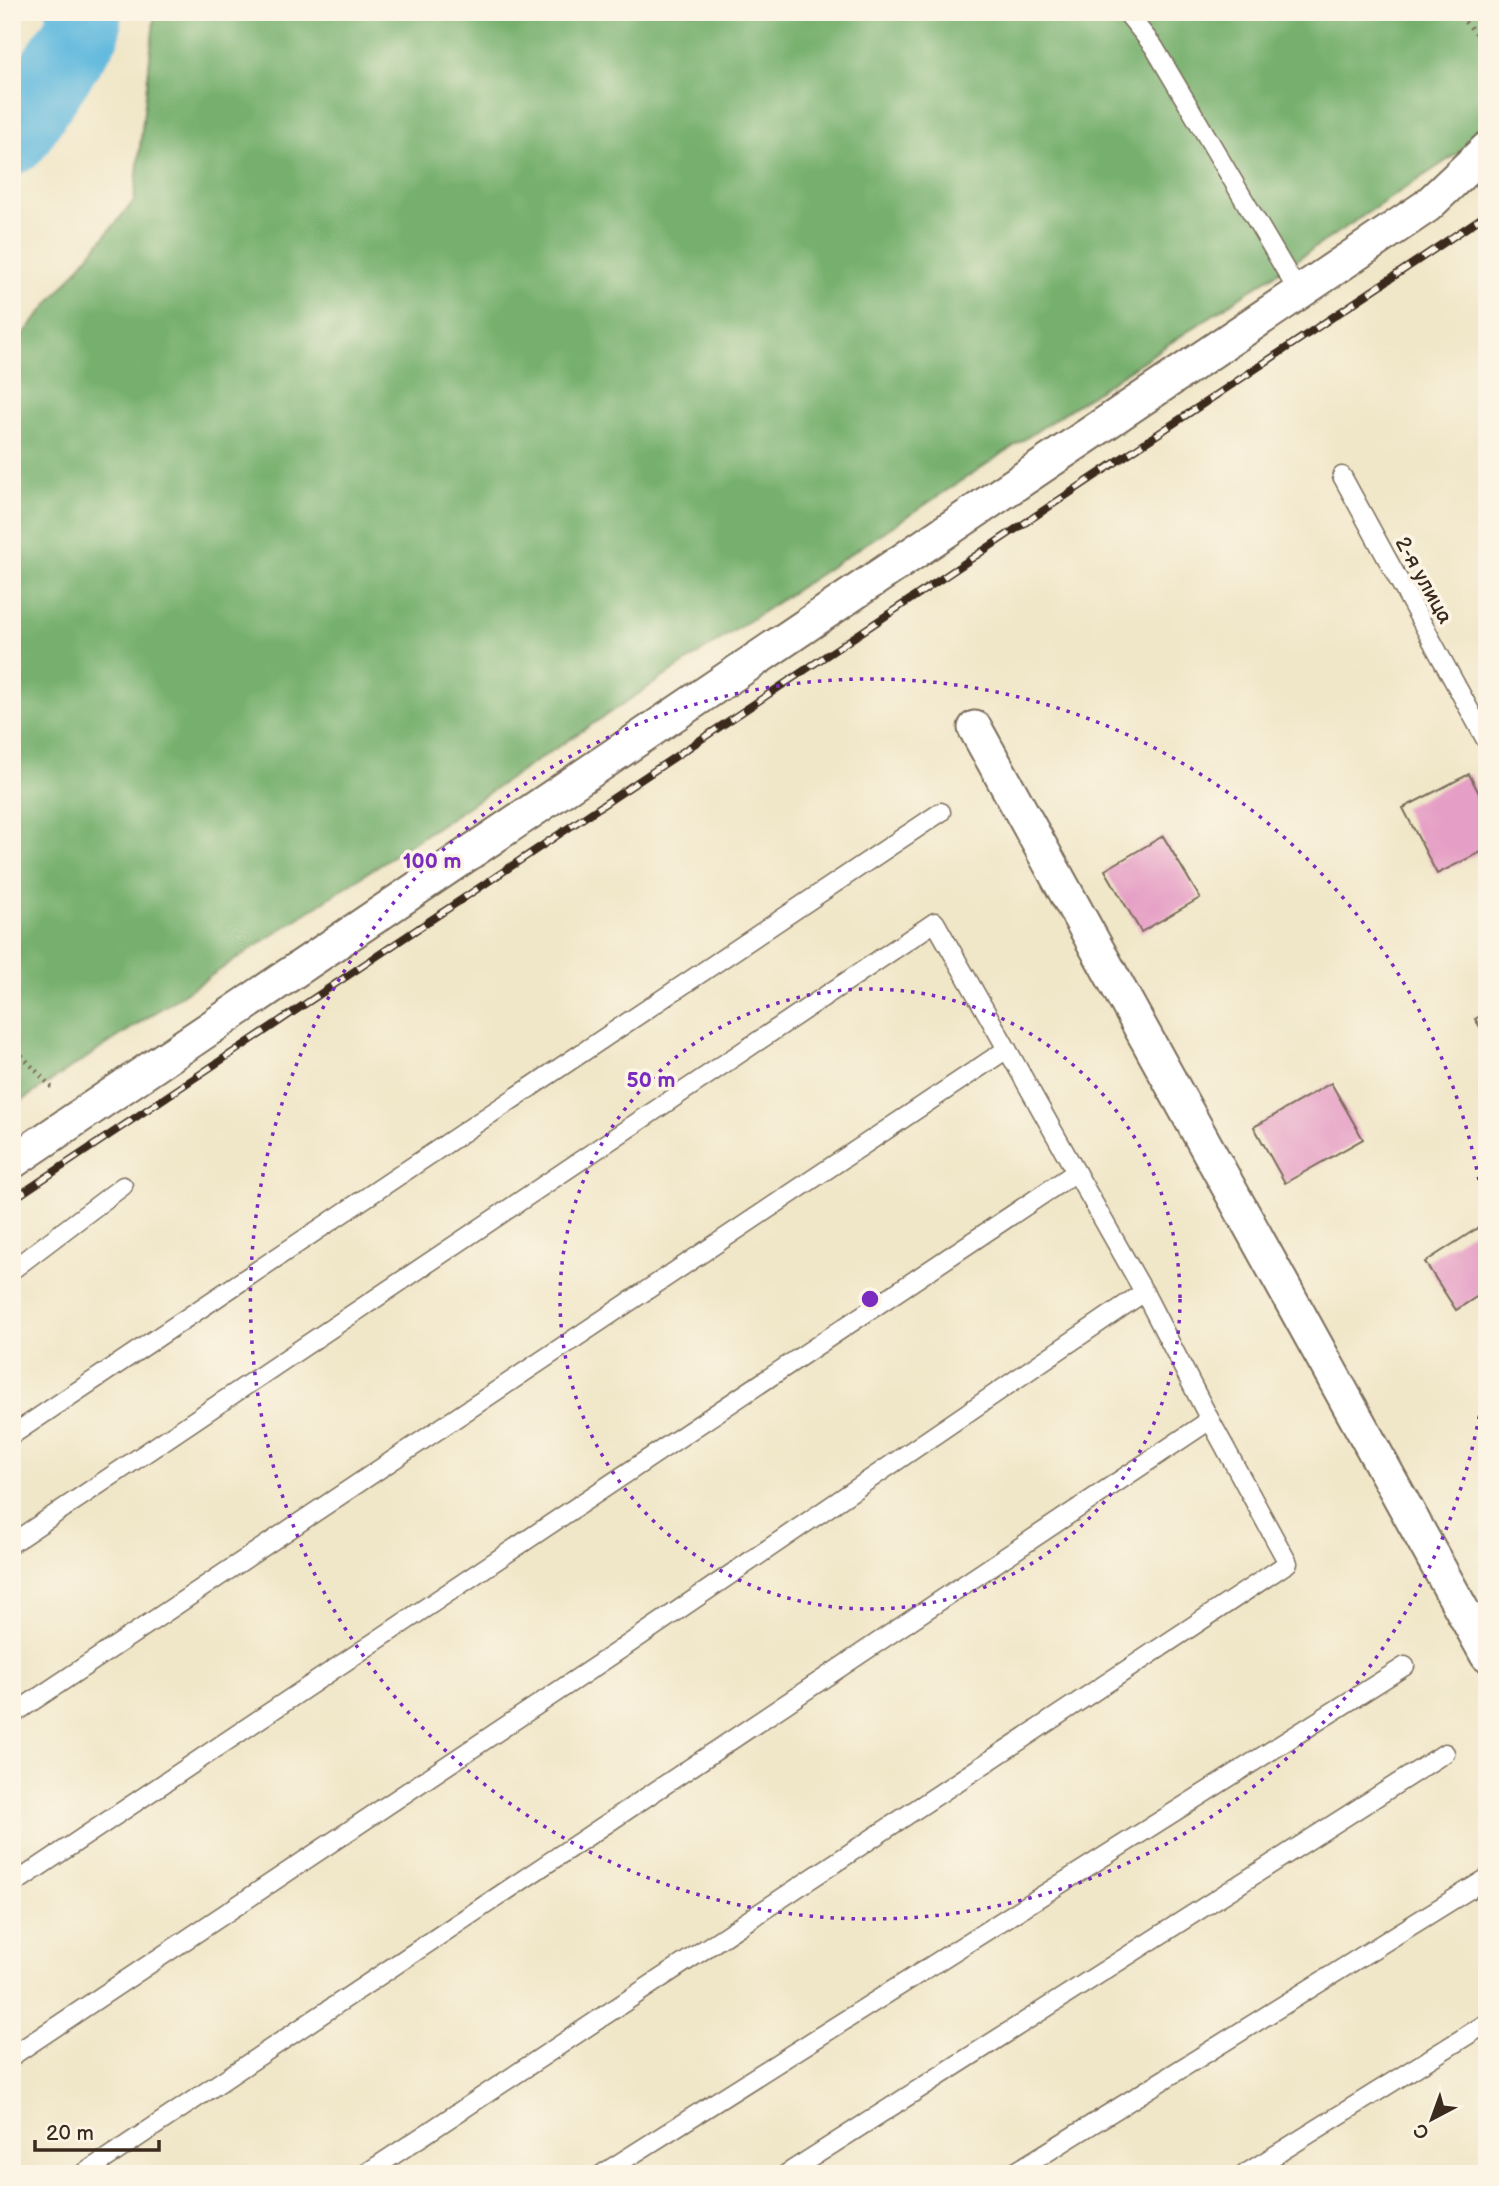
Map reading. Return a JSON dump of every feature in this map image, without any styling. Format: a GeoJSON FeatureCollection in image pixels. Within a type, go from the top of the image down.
{"type":"FeatureCollection","features":[{"type":"Feature","properties":{"kind":"street"},"geometry":{"type":"LineString","coordinates":[[12,1162],[1427,206],[1487,149]]}},
{"type":"Feature","properties":{"kind":"street"},"geometry":{"type":"LineString","coordinates":[[975,728],[1487,1656]]}},
{"type":"Feature","properties":{"kind":"lane"},"geometry":{"type":"LineString","coordinates":[[1126,12],[1154,47],[1299,293]]}},
{"type":"Feature","properties":{"kind":"lane","name":"2-я улица"},"geometry":{"type":"LineString","coordinates":[[1342,477],[1487,742]]}},
{"type":"Feature","properties":{"kind":"lane"},"geometry":{"type":"LineString","coordinates":[[12,1435],[941,813]]}},
{"type":"Feature","properties":{"kind":"lane"},"geometry":{"type":"LineString","coordinates":[[12,1544],[935,922],[1144,1292],[1210,1420],[1289,1563],[365,2174]]}},
{"type":"Feature","properties":{"kind":"lane"},"geometry":{"type":"LineString","coordinates":[[12,1715],[1007,1049]]}},
{"type":"Feature","properties":{"kind":"lane"},"geometry":{"type":"LineString","coordinates":[[12,1885],[1076,1172]]}},
{"type":"Feature","properties":{"kind":"lane"},"geometry":{"type":"LineString","coordinates":[[12,1270],[123,1186]]}},
{"type":"Feature","properties":{"kind":"lane"},"geometry":{"type":"LineString","coordinates":[[12,2056],[633,1641],[1144,1292]]}},
{"type":"Feature","properties":{"kind":"lane"},"geometry":{"type":"LineString","coordinates":[[82,2174],[1210,1420]]}},
{"type":"Feature","properties":{"kind":"lane"},"geometry":{"type":"LineString","coordinates":[[602,2174],[1405,1666]]}},
{"type":"Feature","properties":{"kind":"lane"},"geometry":{"type":"LineString","coordinates":[[786,2174],[1445,1753]]}},
{"type":"Feature","properties":{"kind":"lane"},"geometry":{"type":"LineString","coordinates":[[1012,2174],[1486,1879]]}},
{"type":"Feature","properties":{"kind":"lane"},"geometry":{"type":"LineString","coordinates":[[1245,2174],[1487,2023]]}},
{"type":"Feature","properties":{"kind":"path"},"geometry":{"type":"LineString","coordinates":[[1455,12],[1487,44]]}},
{"type":"Feature","properties":{"kind":"path"},"geometry":{"type":"LineString","coordinates":[[12,1045],[79,1116]]}},
{"type":"Feature","properties":{"kind":"green space"},"geometry":{"type":"Polygon","coordinates":[[[155,12],[1487,12],[1487,134],[12,1107],[12,348],[134,201],[155,12]]]}},
{"type":"Feature","properties":{"kind":"building"},"geometry":{"type":"Polygon","coordinates":[[[1469,774],[1487,809],[1487,849],[1437,874],[1403,808],[1469,774]]]}},
{"type":"Feature","properties":{"kind":"building"},"geometry":{"type":"Polygon","coordinates":[[[1163,836],[1200,898],[1141,932],[1105,870],[1163,836]]]}},
{"type":"Feature","properties":{"kind":"building"},"geometry":{"type":"Polygon","coordinates":[[[1487,1012],[1487,1038],[1475,1019],[1487,1012]]]}},
{"type":"Feature","properties":{"kind":"building"},"geometry":{"type":"Polygon","coordinates":[[[1331,1083],[1363,1139],[1285,1183],[1254,1127],[1331,1083]]]}},
{"type":"Feature","properties":{"kind":"building"},"geometry":{"type":"Polygon","coordinates":[[[1487,1222],[1487,1290],[1456,1310],[1425,1262],[1487,1222]]]}},
{"type":"Feature","properties":{"kind":"waterway"},"geometry":{"type":"LineString","coordinates":[[12,137],[83,30],[84,12]]}},
{"type":"Feature","properties":{"kind":"railway"},"geometry":{"type":"LineString","coordinates":[[12,1200],[1487,214]]}}]}
